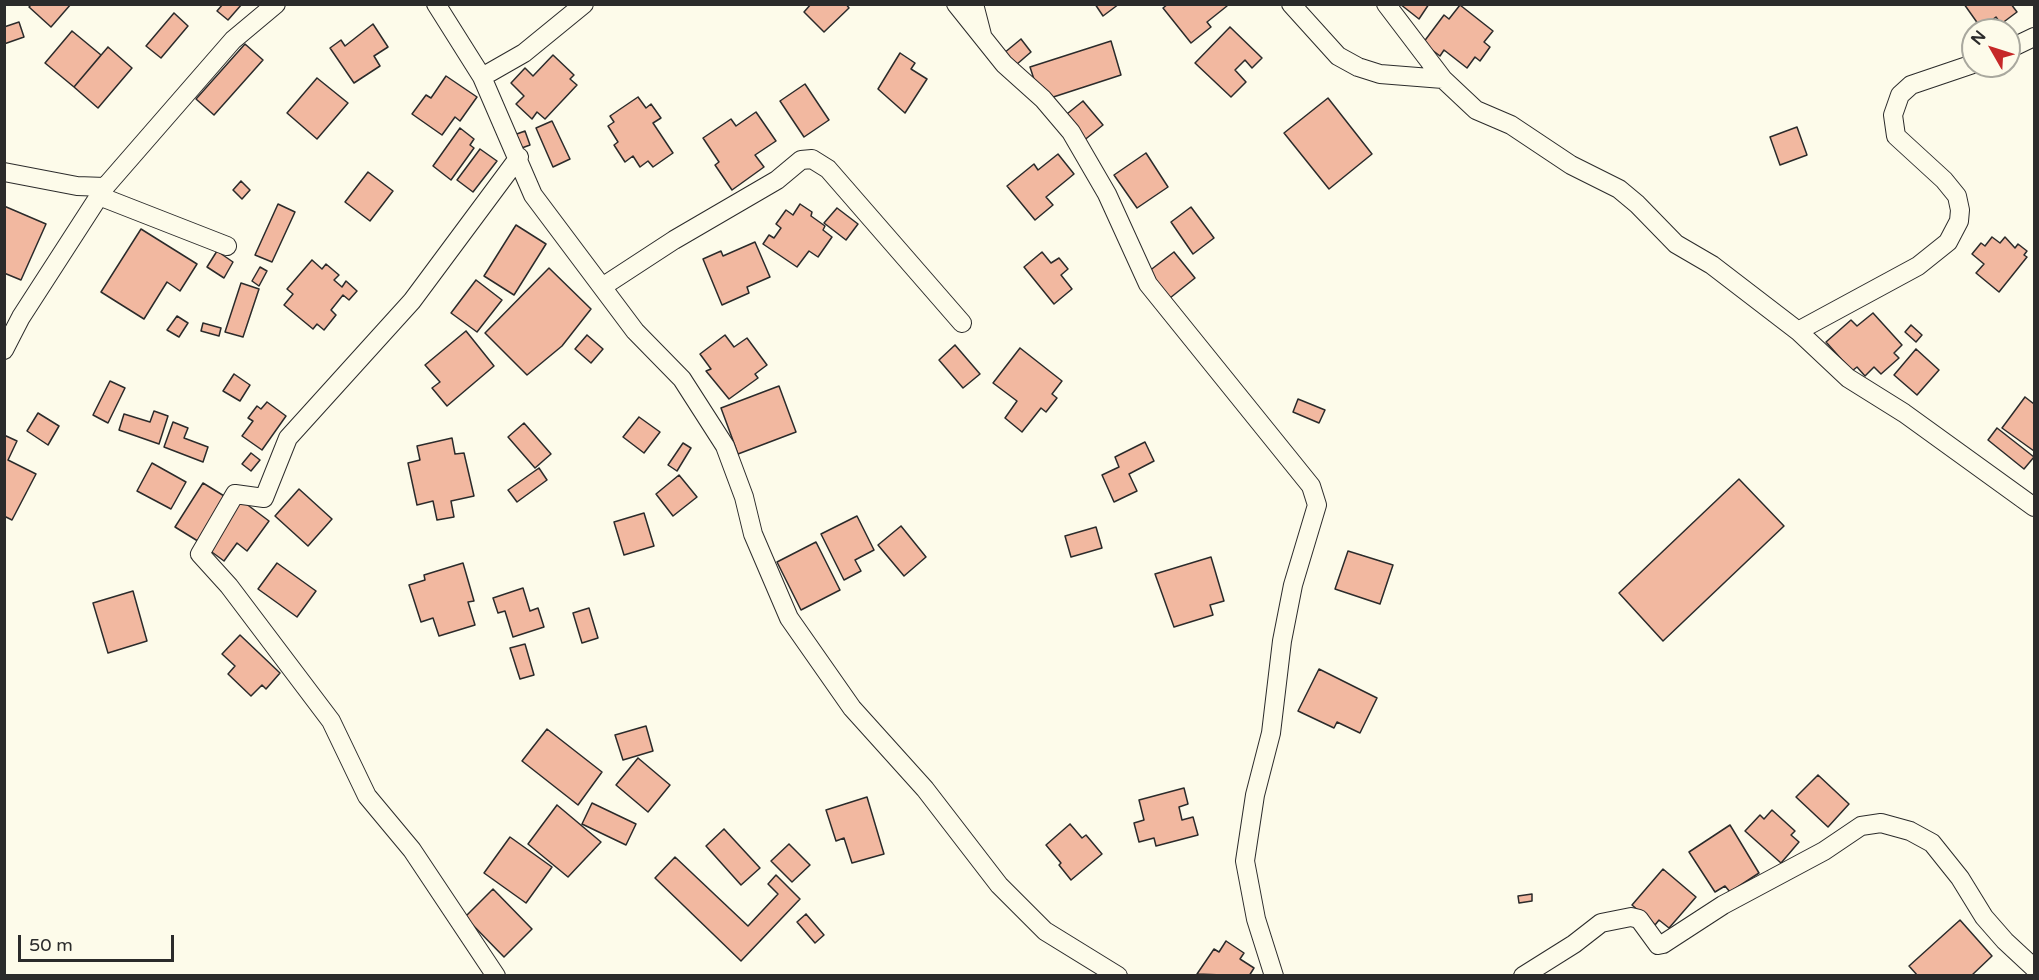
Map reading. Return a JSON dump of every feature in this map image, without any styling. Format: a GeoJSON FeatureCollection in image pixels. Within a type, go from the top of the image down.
{"type":"FeatureCollection","features":[{"type":"Feature","properties":{"kind":"street"},"geometry":{"type":"LineString","coordinates":[[4,350],[21,317],[102,192],[233,40],[276,4]]}},
{"type":"Feature","properties":{"kind":"street"},"geometry":{"type":"LineString","coordinates":[[436,4],[482,77],[534,195],[635,331],[682,379],[725,446],[744,497],[753,534],[789,618],[852,708],[925,789],[999,885],[1045,931],[1118,975]]}},
{"type":"Feature","properties":{"kind":"street"},"geometry":{"type":"LineString","coordinates":[[482,77],[524,53],[584,4]]}},
{"type":"Feature","properties":{"kind":"street"},"geometry":{"type":"LineString","coordinates":[[956,4],[983,37],[1071,132],[1107,194],[1148,284],[1311,486],[1317,505],[1293,585],[1282,641],[1271,733],[1255,795],[1245,861],[1256,919],[1274,975]]}},
{"type":"Feature","properties":{"kind":"street"},"geometry":{"type":"LineString","coordinates":[[974,4],[983,37]]}},
{"type":"Feature","properties":{"kind":"street"},"geometry":{"type":"LineString","coordinates":[[1291,4],[1338,56],[1358,67],[1380,74],[1443,79]]}},
{"type":"Feature","properties":{"kind":"street"},"geometry":{"type":"LineString","coordinates":[[1386,4],[1443,79],[1476,110],[1511,125],[1571,165],[1619,189],[1676,244],[1712,265],[1798,332],[1848,378],[1904,413],[2034,507]]}},
{"type":"Feature","properties":{"kind":"street"},"geometry":{"type":"LineString","coordinates":[[1798,332],[1918,266],[1948,242],[1959,221],[1960,210],[1956,196],[1944,180],[1896,136],[1893,115],[1900,95],[1911,86],[1961,68]]}},
{"type":"Feature","properties":{"kind":"street"},"geometry":{"type":"LineString","coordinates":[[496,975],[412,850],[367,796],[331,722],[229,586],[200,554],[235,494],[264,498],[288,438],[412,301],[519,157]]}},
{"type":"Feature","properties":{"kind":"street"},"geometry":{"type":"LineString","coordinates":[[602,287],[674,240],[777,180],[801,160],[812,159],[828,169],[962,323]]}},
{"type":"Feature","properties":{"kind":"street"},"geometry":{"type":"LineString","coordinates":[[4,172],[102,192],[227,246]]}},
{"type":"Feature","properties":{"kind":"street"},"geometry":{"type":"LineString","coordinates":[[1523,975],[1602,923],[1625,918],[1639,920],[1658,945],[1664,945],[1723,905],[1824,851],[1861,826],[1881,823],[1910,831],[1932,843],[1960,878],[1984,916],[2005,941],[2034,968]]}},
{"type":"Feature","properties":{"kind":"building"},"geometry":{"type":"Polygon","coordinates":[[[32,4],[71,4],[51,27],[29,7],[32,4]]]}},
{"type":"Feature","properties":{"kind":"building"},"geometry":{"type":"Polygon","coordinates":[[[223,4],[242,4],[228,20],[217,11],[223,4]]]}},
{"type":"Feature","properties":{"kind":"building"},"geometry":{"type":"Polygon","coordinates":[[[811,4],[846,4],[849,8],[824,32],[804,12],[811,4]]]}},
{"type":"Feature","properties":{"kind":"building"},"geometry":{"type":"Polygon","coordinates":[[[1095,4],[1119,4],[1103,16],[1095,4]]]}},
{"type":"Feature","properties":{"kind":"building"},"geometry":{"type":"Polygon","coordinates":[[[1168,4],[1226,4],[1227,6],[1207,22],[1211,27],[1191,43],[1163,8],[1168,4]]]}},
{"type":"Feature","properties":{"kind":"building"},"geometry":{"type":"Polygon","coordinates":[[[1400,4],[1429,4],[1419,19],[1400,4]]]}},
{"type":"Feature","properties":{"kind":"building"},"geometry":{"type":"Polygon","coordinates":[[[1964,4],[2011,4],[2017,12],[2009,18],[1974,18],[1964,4]]]}},
{"type":"Feature","properties":{"kind":"building"},"geometry":{"type":"Polygon","coordinates":[[[1460,5],[1493,31],[1484,42],[1490,47],[1480,61],[1475,57],[1467,68],[1444,50],[1440,56],[1423,43],[1444,15],[1449,19],[1460,5]]]}},
{"type":"Feature","properties":{"kind":"building"},"geometry":{"type":"Polygon","coordinates":[[[174,13],[188,26],[161,58],[146,46],[174,13]]]}},
{"type":"Feature","properties":{"kind":"building"},"geometry":{"type":"Polygon","coordinates":[[[19,22],[24,37],[4,44],[4,27],[19,22]]]}},
{"type":"Feature","properties":{"kind":"building"},"geometry":{"type":"Polygon","coordinates":[[[373,24],[388,47],[374,56],[380,66],[354,83],[330,48],[341,40],[345,46],[373,24]]]}},
{"type":"Feature","properties":{"kind":"building"},"geometry":{"type":"Polygon","coordinates":[[[1230,27],[1262,58],[1252,68],[1245,60],[1235,70],[1246,82],[1231,97],[1195,63],[1230,27]]]}},
{"type":"Feature","properties":{"kind":"building"},"geometry":{"type":"Polygon","coordinates":[[[72,31],[101,55],[74,87],[45,63],[72,31]]]}},
{"type":"Feature","properties":{"kind":"building"},"geometry":{"type":"Polygon","coordinates":[[[1021,39],[1031,52],[1009,71],[998,58],[1021,39]]]}},
{"type":"Feature","properties":{"kind":"building"},"geometry":{"type":"Polygon","coordinates":[[[1111,41],[1121,75],[1041,101],[1030,67],[1111,41]]]}},
{"type":"Feature","properties":{"kind":"building"},"geometry":{"type":"Polygon","coordinates":[[[245,44],[263,60],[214,115],[196,99],[245,44]]]}},
{"type":"Feature","properties":{"kind":"building"},"geometry":{"type":"Polygon","coordinates":[[[108,47],[132,68],[98,108],[74,87],[108,47]]]}},
{"type":"Feature","properties":{"kind":"building"},"geometry":{"type":"Polygon","coordinates":[[[900,53],[915,63],[911,69],[927,79],[905,113],[878,89],[900,53]]]}},
{"type":"Feature","properties":{"kind":"building"},"geometry":{"type":"Polygon","coordinates":[[[553,55],[574,75],[570,79],[577,85],[545,119],[537,112],[532,119],[516,104],[524,96],[511,83],[525,68],[533,76],[553,55]]]}},
{"type":"Feature","properties":{"kind":"building"},"geometry":{"type":"Polygon","coordinates":[[[446,76],[477,97],[460,121],[455,117],[442,135],[412,114],[426,95],[431,98],[446,76]]]}},
{"type":"Feature","properties":{"kind":"building"},"geometry":{"type":"Polygon","coordinates":[[[317,78],[348,103],[317,139],[287,113],[317,78]]]}},
{"type":"Feature","properties":{"kind":"building"},"geometry":{"type":"Polygon","coordinates":[[[805,84],[829,120],[804,137],[780,101],[805,84]]]}},
{"type":"Feature","properties":{"kind":"building"},"geometry":{"type":"Polygon","coordinates":[[[638,97],[646,108],[651,104],[661,118],[653,123],[673,153],[653,167],[648,161],[640,167],[633,156],[625,162],[614,145],[618,142],[608,126],[614,122],[610,116],[638,97]]]}},
{"type":"Feature","properties":{"kind":"building"},"geometry":{"type":"Polygon","coordinates":[[[1328,98],[1372,154],[1329,189],[1284,133],[1328,98]]]}},
{"type":"Feature","properties":{"kind":"building"},"geometry":{"type":"Polygon","coordinates":[[[1083,101],[1103,125],[1077,146],[1057,122],[1083,101]]]}},
{"type":"Feature","properties":{"kind":"building"},"geometry":{"type":"Polygon","coordinates":[[[756,112],[776,141],[755,155],[764,167],[732,190],[715,165],[719,162],[703,138],[731,119],[736,126],[756,112]]]}},
{"type":"Feature","properties":{"kind":"building"},"geometry":{"type":"Polygon","coordinates":[[[552,121],[570,159],[553,167],[536,128],[552,121]]]}},
{"type":"Feature","properties":{"kind":"building"},"geometry":{"type":"Polygon","coordinates":[[[1797,127],[1807,155],[1780,165],[1770,137],[1797,127]]]}},
{"type":"Feature","properties":{"kind":"building"},"geometry":{"type":"Polygon","coordinates":[[[460,128],[474,139],[470,145],[474,148],[451,180],[433,166],[460,128]]]}},
{"type":"Feature","properties":{"kind":"building"},"geometry":{"type":"Polygon","coordinates":[[[525,131],[530,145],[519,149],[514,135],[525,131]]]}},
{"type":"Feature","properties":{"kind":"building"},"geometry":{"type":"Polygon","coordinates":[[[480,149],[497,161],[473,192],[457,180],[480,149]]]}},
{"type":"Feature","properties":{"kind":"building"},"geometry":{"type":"Polygon","coordinates":[[[1146,153],[1168,187],[1137,208],[1114,175],[1146,153]]]}},
{"type":"Feature","properties":{"kind":"building"},"geometry":{"type":"Polygon","coordinates":[[[1058,154],[1074,174],[1046,197],[1053,205],[1035,220],[1007,186],[1034,164],[1038,170],[1058,154]]]}},
{"type":"Feature","properties":{"kind":"building"},"geometry":{"type":"Polygon","coordinates":[[[368,172],[393,191],[370,221],[345,202],[368,172]]]}},
{"type":"Feature","properties":{"kind":"building"},"geometry":{"type":"Polygon","coordinates":[[[241,181],[250,190],[242,199],[233,190],[241,181]]]}},
{"type":"Feature","properties":{"kind":"building"},"geometry":{"type":"Polygon","coordinates":[[[278,204],[295,212],[272,262],[255,255],[278,204]]]}},
{"type":"Feature","properties":{"kind":"building"},"geometry":{"type":"Polygon","coordinates":[[[800,204],[812,212],[811,216],[825,226],[823,230],[832,237],[818,257],[809,251],[797,267],[763,244],[769,235],[774,238],[781,228],[776,224],[786,210],[793,215],[800,204]]]}},
{"type":"Feature","properties":{"kind":"building"},"geometry":{"type":"Polygon","coordinates":[[[4,206],[46,224],[21,280],[4,273],[4,206]]]}},
{"type":"Feature","properties":{"kind":"building"},"geometry":{"type":"Polygon","coordinates":[[[1191,207],[1214,238],[1193,254],[1171,222],[1191,207]]]}},
{"type":"Feature","properties":{"kind":"building"},"geometry":{"type":"Polygon","coordinates":[[[837,208],[858,224],[846,240],[824,223],[837,208]]]}},
{"type":"Feature","properties":{"kind":"building"},"geometry":{"type":"Polygon","coordinates":[[[516,225],[546,244],[514,295],[484,276],[516,225]]]}},
{"type":"Feature","properties":{"kind":"building"},"geometry":{"type":"Polygon","coordinates":[[[141,229],[197,264],[180,291],[167,282],[144,319],[101,292],[141,229]]]}},
{"type":"Feature","properties":{"kind":"building"},"geometry":{"type":"Polygon","coordinates":[[[1992,237],[2000,243],[2005,237],[2015,248],[2018,244],[2027,251],[2024,255],[2027,257],[1999,292],[1976,273],[1984,264],[1972,254],[1981,243],[1985,246],[1992,237]]]}},
{"type":"Feature","properties":{"kind":"building"},"geometry":{"type":"Polygon","coordinates":[[[755,242],[770,277],[747,287],[749,293],[722,305],[703,259],[721,251],[723,256],[755,242]]]}},
{"type":"Feature","properties":{"kind":"building"},"geometry":{"type":"Polygon","coordinates":[[[217,251],[233,262],[224,278],[207,267],[217,251]]]}},
{"type":"Feature","properties":{"kind":"building"},"geometry":{"type":"Polygon","coordinates":[[[1042,252],[1051,263],[1059,258],[1068,269],[1061,275],[1072,289],[1054,304],[1024,267],[1042,252]]]}},
{"type":"Feature","properties":{"kind":"building"},"geometry":{"type":"Polygon","coordinates":[[[1174,252],[1195,278],[1165,302],[1144,275],[1174,252]]]}},
{"type":"Feature","properties":{"kind":"building"},"geometry":{"type":"Polygon","coordinates":[[[312,260],[322,269],[326,264],[339,275],[334,280],[342,287],[346,281],[357,291],[349,300],[343,295],[331,310],[336,315],[324,330],[317,324],[313,329],[284,305],[293,294],[287,289],[312,260]]]}},
{"type":"Feature","properties":{"kind":"building"},"geometry":{"type":"Polygon","coordinates":[[[260,267],[267,271],[259,286],[252,281],[260,267]]]}},
{"type":"Feature","properties":{"kind":"building"},"geometry":{"type":"Polygon","coordinates":[[[549,268],[591,309],[562,346],[527,375],[485,333],[549,268]]]}},
{"type":"Feature","properties":{"kind":"building"},"geometry":{"type":"Polygon","coordinates":[[[476,280],[502,300],[477,332],[451,313],[476,280]]]}},
{"type":"Feature","properties":{"kind":"building"},"geometry":{"type":"Polygon","coordinates":[[[241,283],[259,289],[243,337],[225,332],[241,283]]]}},
{"type":"Feature","properties":{"kind":"building"},"geometry":{"type":"Polygon","coordinates":[[[1873,313],[1902,345],[1894,353],[1899,358],[1881,374],[1874,367],[1865,376],[1857,367],[1852,371],[1826,342],[1851,320],[1857,326],[1873,313]]]}},
{"type":"Feature","properties":{"kind":"building"},"geometry":{"type":"Polygon","coordinates":[[[177,316],[188,323],[179,337],[167,330],[177,316]]]}},
{"type":"Feature","properties":{"kind":"building"},"geometry":{"type":"Polygon","coordinates":[[[203,323],[221,328],[219,336],[201,331],[203,323]]]}},
{"type":"Feature","properties":{"kind":"building"},"geometry":{"type":"Polygon","coordinates":[[[1911,325],[1922,335],[1916,342],[1905,332],[1911,325]]]}},
{"type":"Feature","properties":{"kind":"building"},"geometry":{"type":"Polygon","coordinates":[[[466,331],[494,366],[447,406],[432,388],[440,382],[425,365],[466,331]]]}},
{"type":"Feature","properties":{"kind":"building"},"geometry":{"type":"Polygon","coordinates":[[[587,335],[603,349],[591,363],[575,349],[587,335]]]}},
{"type":"Feature","properties":{"kind":"building"},"geometry":{"type":"Polygon","coordinates":[[[725,335],[734,347],[747,338],[767,365],[755,374],[758,378],[729,399],[706,371],[711,369],[700,354],[725,335]]]}},
{"type":"Feature","properties":{"kind":"building"},"geometry":{"type":"Polygon","coordinates":[[[955,345],[980,374],[963,388],[939,360],[955,345]]]}},
{"type":"Feature","properties":{"kind":"building"},"geometry":{"type":"Polygon","coordinates":[[[1020,348],[1062,381],[1052,394],[1057,398],[1046,412],[1041,408],[1022,432],[1005,418],[1017,401],[993,383],[1020,348]]]}},
{"type":"Feature","properties":{"kind":"building"},"geometry":{"type":"Polygon","coordinates":[[[1916,349],[1939,370],[1917,395],[1894,375],[1916,349]]]}},
{"type":"Feature","properties":{"kind":"building"},"geometry":{"type":"Polygon","coordinates":[[[234,374],[250,385],[240,401],[223,391],[234,374]]]}},
{"type":"Feature","properties":{"kind":"building"},"geometry":{"type":"Polygon","coordinates":[[[110,381],[125,388],[108,423],[93,415],[110,381]]]}},
{"type":"Feature","properties":{"kind":"building"},"geometry":{"type":"Polygon","coordinates":[[[779,386],[796,432],[738,454],[721,408],[779,386]]]}},
{"type":"Feature","properties":{"kind":"building"},"geometry":{"type":"Polygon","coordinates":[[[2025,397],[2034,404],[2034,451],[2002,428],[2025,397]]]}},
{"type":"Feature","properties":{"kind":"building"},"geometry":{"type":"Polygon","coordinates":[[[1298,399],[1325,410],[1319,423],[1293,412],[1298,399]]]}},
{"type":"Feature","properties":{"kind":"building"},"geometry":{"type":"Polygon","coordinates":[[[267,402],[286,416],[262,450],[242,436],[253,421],[248,418],[257,406],[261,409],[267,402]]]}},
{"type":"Feature","properties":{"kind":"building"},"geometry":{"type":"Polygon","coordinates":[[[154,411],[168,416],[159,444],[119,430],[124,414],[150,422],[154,411]]]}},
{"type":"Feature","properties":{"kind":"building"},"geometry":{"type":"Polygon","coordinates":[[[38,413],[59,426],[48,445],[27,431],[38,413]]]}},
{"type":"Feature","properties":{"kind":"building"},"geometry":{"type":"Polygon","coordinates":[[[639,417],[660,432],[644,453],[623,437],[639,417]]]}},
{"type":"Feature","properties":{"kind":"building"},"geometry":{"type":"Polygon","coordinates":[[[173,422],[188,428],[184,438],[208,447],[203,462],[164,447],[173,422]]]}},
{"type":"Feature","properties":{"kind":"building"},"geometry":{"type":"Polygon","coordinates":[[[524,423],[551,454],[535,468],[508,437],[524,423]]]}},
{"type":"Feature","properties":{"kind":"building"},"geometry":{"type":"Polygon","coordinates":[[[1997,428],[2034,457],[2024,469],[1988,440],[1997,428]]]}},
{"type":"Feature","properties":{"kind":"building"},"geometry":{"type":"Polygon","coordinates":[[[4,435],[17,441],[8,460],[36,474],[12,520],[4,516],[4,435]]]}},
{"type":"Feature","properties":{"kind":"building"},"geometry":{"type":"Polygon","coordinates":[[[452,438],[455,454],[464,453],[474,496],[451,501],[454,517],[437,520],[433,501],[417,505],[408,463],[420,460],[417,446],[452,438]]]}},
{"type":"Feature","properties":{"kind":"building"},"geometry":{"type":"Polygon","coordinates":[[[1145,442],[1154,461],[1129,474],[1137,491],[1114,502],[1102,475],[1119,467],[1115,457],[1145,442]]]}},
{"type":"Feature","properties":{"kind":"building"},"geometry":{"type":"Polygon","coordinates":[[[683,443],[691,448],[677,471],[668,465],[683,443]]]}},
{"type":"Feature","properties":{"kind":"building"},"geometry":{"type":"Polygon","coordinates":[[[251,453],[260,460],[251,471],[242,464],[251,453]]]}},
{"type":"Feature","properties":{"kind":"building"},"geometry":{"type":"Polygon","coordinates":[[[152,463],[186,482],[171,509],[137,491],[152,463]]]}},
{"type":"Feature","properties":{"kind":"building"},"geometry":{"type":"Polygon","coordinates":[[[539,468],[547,480],[517,502],[508,490],[539,468]]]}},
{"type":"Feature","properties":{"kind":"building"},"geometry":{"type":"Polygon","coordinates":[[[679,475],[697,497],[673,516],[656,494],[679,475]]]}},
{"type":"Feature","properties":{"kind":"building"},"geometry":{"type":"Polygon","coordinates":[[[1739,479],[1784,526],[1663,641],[1619,593],[1739,479]]]}},
{"type":"Feature","properties":{"kind":"building"},"geometry":{"type":"Polygon","coordinates":[[[203,483],[229,499],[201,543],[175,527],[203,483]]]}},
{"type":"Feature","properties":{"kind":"building"},"geometry":{"type":"Polygon","coordinates":[[[299,489],[332,519],[308,546],[275,516],[299,489]]]}},
{"type":"Feature","properties":{"kind":"building"},"geometry":{"type":"Polygon","coordinates":[[[241,500],[269,521],[247,551],[237,543],[224,561],[205,547],[241,500]]]}},
{"type":"Feature","properties":{"kind":"building"},"geometry":{"type":"Polygon","coordinates":[[[644,513],[654,546],[624,555],[614,522],[644,513]]]}},
{"type":"Feature","properties":{"kind":"building"},"geometry":{"type":"Polygon","coordinates":[[[857,516],[874,550],[855,560],[861,571],[844,580],[821,534],[857,516]]]}},
{"type":"Feature","properties":{"kind":"building"},"geometry":{"type":"Polygon","coordinates":[[[901,526],[926,557],[904,576],[878,545],[901,526]]]}},
{"type":"Feature","properties":{"kind":"building"},"geometry":{"type":"Polygon","coordinates":[[[1096,527],[1102,548],[1071,557],[1065,536],[1096,527]]]}},
{"type":"Feature","properties":{"kind":"building"},"geometry":{"type":"Polygon","coordinates":[[[816,542],[840,590],[801,610],[777,562],[816,542]]]}},
{"type":"Feature","properties":{"kind":"building"},"geometry":{"type":"Polygon","coordinates":[[[1348,551],[1393,565],[1380,604],[1335,589],[1348,551]]]}},
{"type":"Feature","properties":{"kind":"building"},"geometry":{"type":"Polygon","coordinates":[[[1211,557],[1224,601],[1210,605],[1213,615],[1174,627],[1155,574],[1211,557]]]}},
{"type":"Feature","properties":{"kind":"building"},"geometry":{"type":"Polygon","coordinates":[[[277,563],[316,591],[297,617],[258,589],[277,563]]]}},
{"type":"Feature","properties":{"kind":"building"},"geometry":{"type":"Polygon","coordinates":[[[463,563],[474,601],[468,602],[475,625],[439,636],[433,618],[421,622],[409,585],[425,580],[424,575],[463,563]]]}},
{"type":"Feature","properties":{"kind":"building"},"geometry":{"type":"Polygon","coordinates":[[[523,588],[530,611],[538,608],[544,627],[513,637],[505,611],[498,613],[493,598],[523,588]]]}},
{"type":"Feature","properties":{"kind":"building"},"geometry":{"type":"Polygon","coordinates":[[[133,591],[147,641],[108,653],[93,603],[133,591]]]}},
{"type":"Feature","properties":{"kind":"building"},"geometry":{"type":"Polygon","coordinates":[[[589,608],[598,638],[582,643],[573,613],[589,608]]]}},
{"type":"Feature","properties":{"kind":"building"},"geometry":{"type":"Polygon","coordinates":[[[240,635],[280,673],[266,689],[262,685],[251,696],[228,674],[235,666],[222,654],[240,635]]]}},
{"type":"Feature","properties":{"kind":"building"},"geometry":{"type":"Polygon","coordinates":[[[525,644],[534,675],[520,679],[510,648],[525,644]]]}},
{"type":"Feature","properties":{"kind":"building"},"geometry":{"type":"Polygon","coordinates":[[[1319,669],[1377,698],[1360,733],[1337,722],[1334,728],[1298,711],[1319,669]]]}},
{"type":"Feature","properties":{"kind":"building"},"geometry":{"type":"Polygon","coordinates":[[[646,726],[653,751],[623,760],[615,735],[646,726]]]}},
{"type":"Feature","properties":{"kind":"building"},"geometry":{"type":"Polygon","coordinates":[[[547,729],[602,772],[578,805],[522,761],[547,729]]]}},
{"type":"Feature","properties":{"kind":"building"},"geometry":{"type":"Polygon","coordinates":[[[638,758],[670,785],[648,812],[616,785],[638,758]]]}},
{"type":"Feature","properties":{"kind":"building"},"geometry":{"type":"Polygon","coordinates":[[[1818,775],[1849,804],[1828,827],[1796,797],[1818,775]]]}},
{"type":"Feature","properties":{"kind":"building"},"geometry":{"type":"Polygon","coordinates":[[[1184,788],[1188,804],[1179,807],[1182,820],[1193,817],[1198,835],[1156,846],[1154,838],[1139,842],[1134,823],[1144,820],[1139,800],[1184,788]]]}},
{"type":"Feature","properties":{"kind":"building"},"geometry":{"type":"Polygon","coordinates":[[[867,797],[884,854],[852,863],[844,838],[836,841],[826,810],[867,797]]]}},
{"type":"Feature","properties":{"kind":"building"},"geometry":{"type":"Polygon","coordinates":[[[592,803],[636,824],[626,845],[582,824],[592,803]]]}},
{"type":"Feature","properties":{"kind":"building"},"geometry":{"type":"Polygon","coordinates":[[[557,805],[601,842],[568,877],[528,844],[557,805]]]}},
{"type":"Feature","properties":{"kind":"building"},"geometry":{"type":"Polygon","coordinates":[[[1772,810],[1795,831],[1791,835],[1799,842],[1781,863],[1745,831],[1760,815],[1764,819],[1772,810]]]}},
{"type":"Feature","properties":{"kind":"building"},"geometry":{"type":"Polygon","coordinates":[[[1070,824],[1082,838],[1086,835],[1102,854],[1071,880],[1046,845],[1070,824]]]}},
{"type":"Feature","properties":{"kind":"building"},"geometry":{"type":"Polygon","coordinates":[[[1730,825],[1759,873],[1730,892],[1725,886],[1715,892],[1689,852],[1730,825]]]}},
{"type":"Feature","properties":{"kind":"building"},"geometry":{"type":"Polygon","coordinates":[[[724,829],[760,868],[741,885],[706,846],[724,829]]]}},
{"type":"Feature","properties":{"kind":"building"},"geometry":{"type":"Polygon","coordinates":[[[510,837],[552,867],[526,903],[484,873],[510,837]]]}},
{"type":"Feature","properties":{"kind":"building"},"geometry":{"type":"Polygon","coordinates":[[[789,844],[810,865],[792,882],[771,861],[789,844]]]}},
{"type":"Feature","properties":{"kind":"building"},"geometry":{"type":"Polygon","coordinates":[[[675,857],[748,926],[778,894],[768,884],[776,875],[800,899],[741,961],[655,878],[675,857]]]}},
{"type":"Feature","properties":{"kind":"building"},"geometry":{"type":"Polygon","coordinates":[[[1663,869],[1696,897],[1669,928],[1659,920],[1655,925],[1632,905],[1663,869]]]}},
{"type":"Feature","properties":{"kind":"building"},"geometry":{"type":"Polygon","coordinates":[[[493,889],[532,929],[504,957],[465,917],[493,889]]]}},
{"type":"Feature","properties":{"kind":"building"},"geometry":{"type":"Polygon","coordinates":[[[1532,894],[1532,901],[1519,903],[1518,896],[1532,894]]]}},
{"type":"Feature","properties":{"kind":"building"},"geometry":{"type":"Polygon","coordinates":[[[806,914],[824,935],[815,943],[797,922],[806,914]]]}},
{"type":"Feature","properties":{"kind":"building"},"geometry":{"type":"Polygon","coordinates":[[[1960,920],[1992,956],[1971,976],[1918,976],[1909,966],[1960,920]]]}},
{"type":"Feature","properties":{"kind":"building"},"geometry":{"type":"Polygon","coordinates":[[[1226,941],[1244,953],[1240,959],[1254,968],[1249,976],[1197,974],[1214,949],[1219,952],[1226,941]]]}}]}
